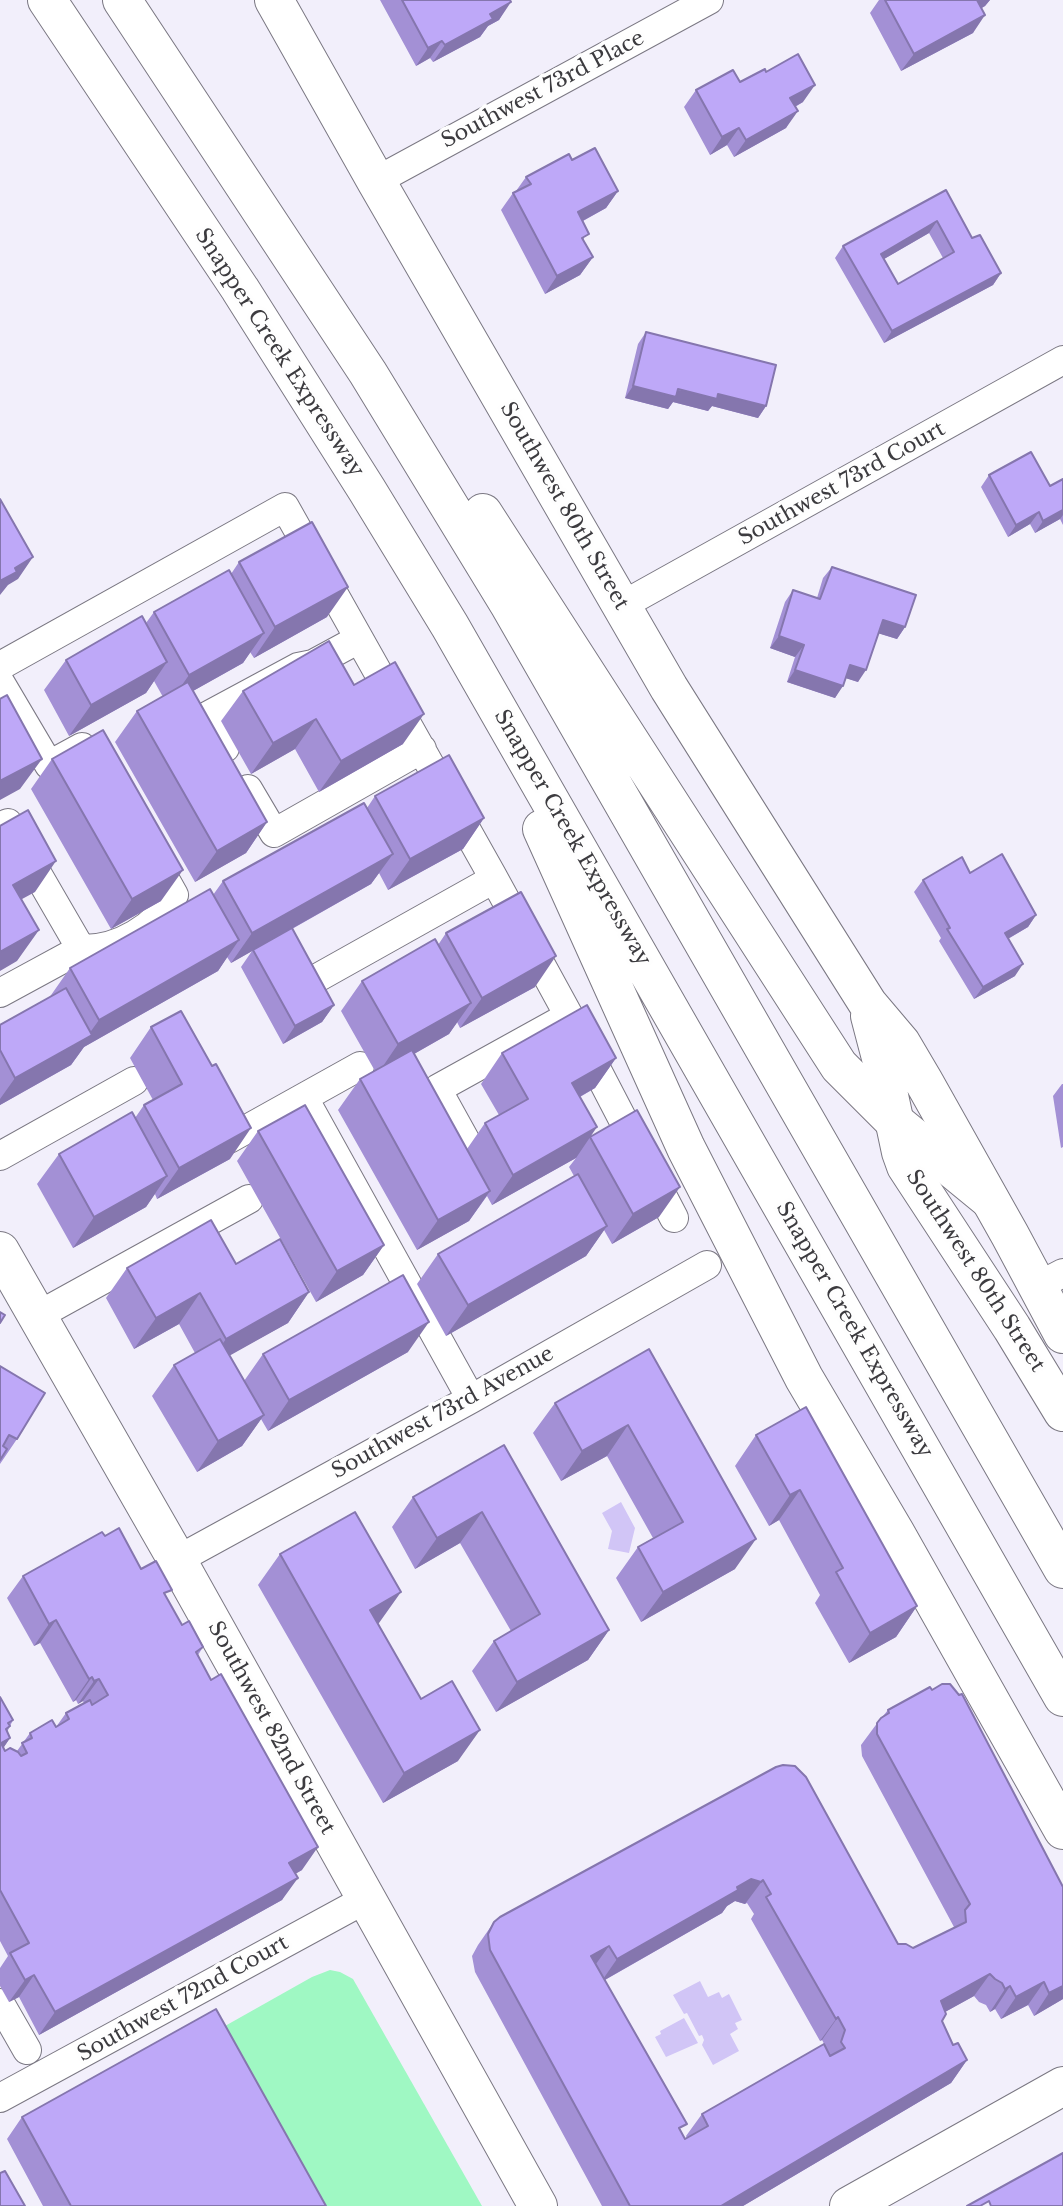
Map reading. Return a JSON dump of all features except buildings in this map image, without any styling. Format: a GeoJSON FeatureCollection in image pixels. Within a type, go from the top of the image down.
{"type":"FeatureCollection","features":[{"type":"Feature","properties":{"kind":"main road","name":"Snapper Creek Expressway"},"geometry":{"type":"LineString","coordinates":[[47,0],[263,324],[450,626],[1063,1697]]}},
{"type":"Feature","properties":{"kind":"main road"},"geometry":{"type":"LineString","coordinates":[[122,0],[340,329],[502,592],[1063,1569]]}},
{"type":"Feature","properties":{"kind":"main road","name":"Southwest 80th Street"},"geometry":{"type":"LineString","coordinates":[[274,0],[669,688],[867,1004],[901,1043],[989,1199],[1051,1280],[1063,1334]]}},
{"type":"Feature","properties":{"kind":"main road"},"geometry":{"type":"LineString","coordinates":[[397,420],[450,460],[819,1038],[847,1075],[895,1122],[989,1199]]}},
{"type":"Feature","properties":{"kind":"main road"},"geometry":{"type":"LineString","coordinates":[[450,626],[686,1148],[804,1378],[896,1534],[1063,1830]]}},
{"type":"Feature","properties":{"kind":"main road","name":"Southwest 80th Street"},"geometry":{"type":"LineString","coordinates":[[867,1004],[906,1166],[1012,1328],[1063,1412]]}},
{"type":"Feature","properties":{"kind":"main road","name":"Southwest 82nd Street"},"geometry":{"type":"LineString","coordinates":[[0,1251],[177,1560],[538,2206]]}},
{"type":"Feature","properties":{"kind":"main road"},"geometry":{"type":"LineString","coordinates":[[849,2206],[1063,2086]]}},
{"type":"Feature","properties":{"kind":"street","name":"Southwest 73rd Place"},"geometry":{"type":"LineString","coordinates":[[376,181],[709,0]]}},
{"type":"Feature","properties":{"kind":"street","name":"Southwest 73rd Court"},"geometry":{"type":"LineString","coordinates":[[621,606],[1063,360]]}},
{"type":"Feature","properties":{"kind":"street"},"geometry":{"type":"LineString","coordinates":[[0,666],[285,507],[569,1016],[674,1218]]}},
{"type":"Feature","properties":{"kind":"street"},"geometry":{"type":"LineString","coordinates":[[359,639],[313,664],[298,667],[207,716],[274,833],[422,749]]}},
{"type":"Feature","properties":{"kind":"street"},"geometry":{"type":"LineString","coordinates":[[0,682],[49,765],[89,743],[102,767]]}},
{"type":"Feature","properties":{"kind":"street"},"geometry":{"type":"LineString","coordinates":[[0,827],[8,822],[81,949]]}},
{"type":"Feature","properties":{"kind":"street"},"geometry":{"type":"LineString","coordinates":[[0,993],[81,949],[107,947],[134,934],[167,908],[174,895],[141,836]]}},
{"type":"Feature","properties":{"kind":"street"},"geometry":{"type":"LineString","coordinates":[[310,982],[494,879]]}},
{"type":"Feature","properties":{"kind":"street"},"geometry":{"type":"LineString","coordinates":[[468,1144],[437,1089],[569,1016]]}},
{"type":"Feature","properties":{"kind":"street"},"geometry":{"type":"LineString","coordinates":[[229,1139],[360,1066]]}},
{"type":"Feature","properties":{"kind":"street"},"geometry":{"type":"LineString","coordinates":[[0,1156],[134,1081]]}},
{"type":"Feature","properties":{"kind":"street"},"geometry":{"type":"LineString","coordinates":[[304,1098],[471,1399]]}},
{"type":"Feature","properties":{"kind":"street"},"geometry":{"type":"LineString","coordinates":[[37,1316],[249,1199]]}},
{"type":"Feature","properties":{"kind":"street","name":"Southwest 73rd Avenue"},"geometry":{"type":"LineString","coordinates":[[177,1560],[471,1399],[707,1265]]}},
{"type":"Feature","properties":{"kind":"street","name":"Southwest 72nd Court"},"geometry":{"type":"LineString","coordinates":[[0,2098],[366,1899]]}},
{"type":"Feature","properties":{"kind":"street"},"geometry":{"type":"LineString","coordinates":[[0,2003],[27,2050]]}},
{"type":"Feature","properties":{"kind":"green space"},"geometry":{"type":"Polygon","coordinates":[[[330,1970],[353,1979],[482,2206],[303,2206],[209,2035],[312,1977],[330,1970]]]}},
{"type":"Feature","properties":{"kind":"shaded area"},"geometry":{"type":"Polygon","coordinates":[[[621,1502],[635,1528],[629,1553],[608,1549],[612,1531],[602,1513],[621,1502]]]}},
{"type":"Feature","properties":{"kind":"shaded area"},"geometry":{"type":"Polygon","coordinates":[[[700,1981],[708,1997],[719,1992],[722,1998],[729,1994],[742,2020],[735,2023],[738,2029],[730,2034],[739,2051],[713,2065],[702,2045],[702,2035],[699,2036],[687,2013],[684,2014],[673,1995],[700,1981]]]}},
{"type":"Feature","properties":{"kind":"shaded area"},"geometry":{"type":"Polygon","coordinates":[[[684,2018],[698,2043],[666,2057],[655,2037],[661,2034],[660,2031],[684,2018]]]}}]}
